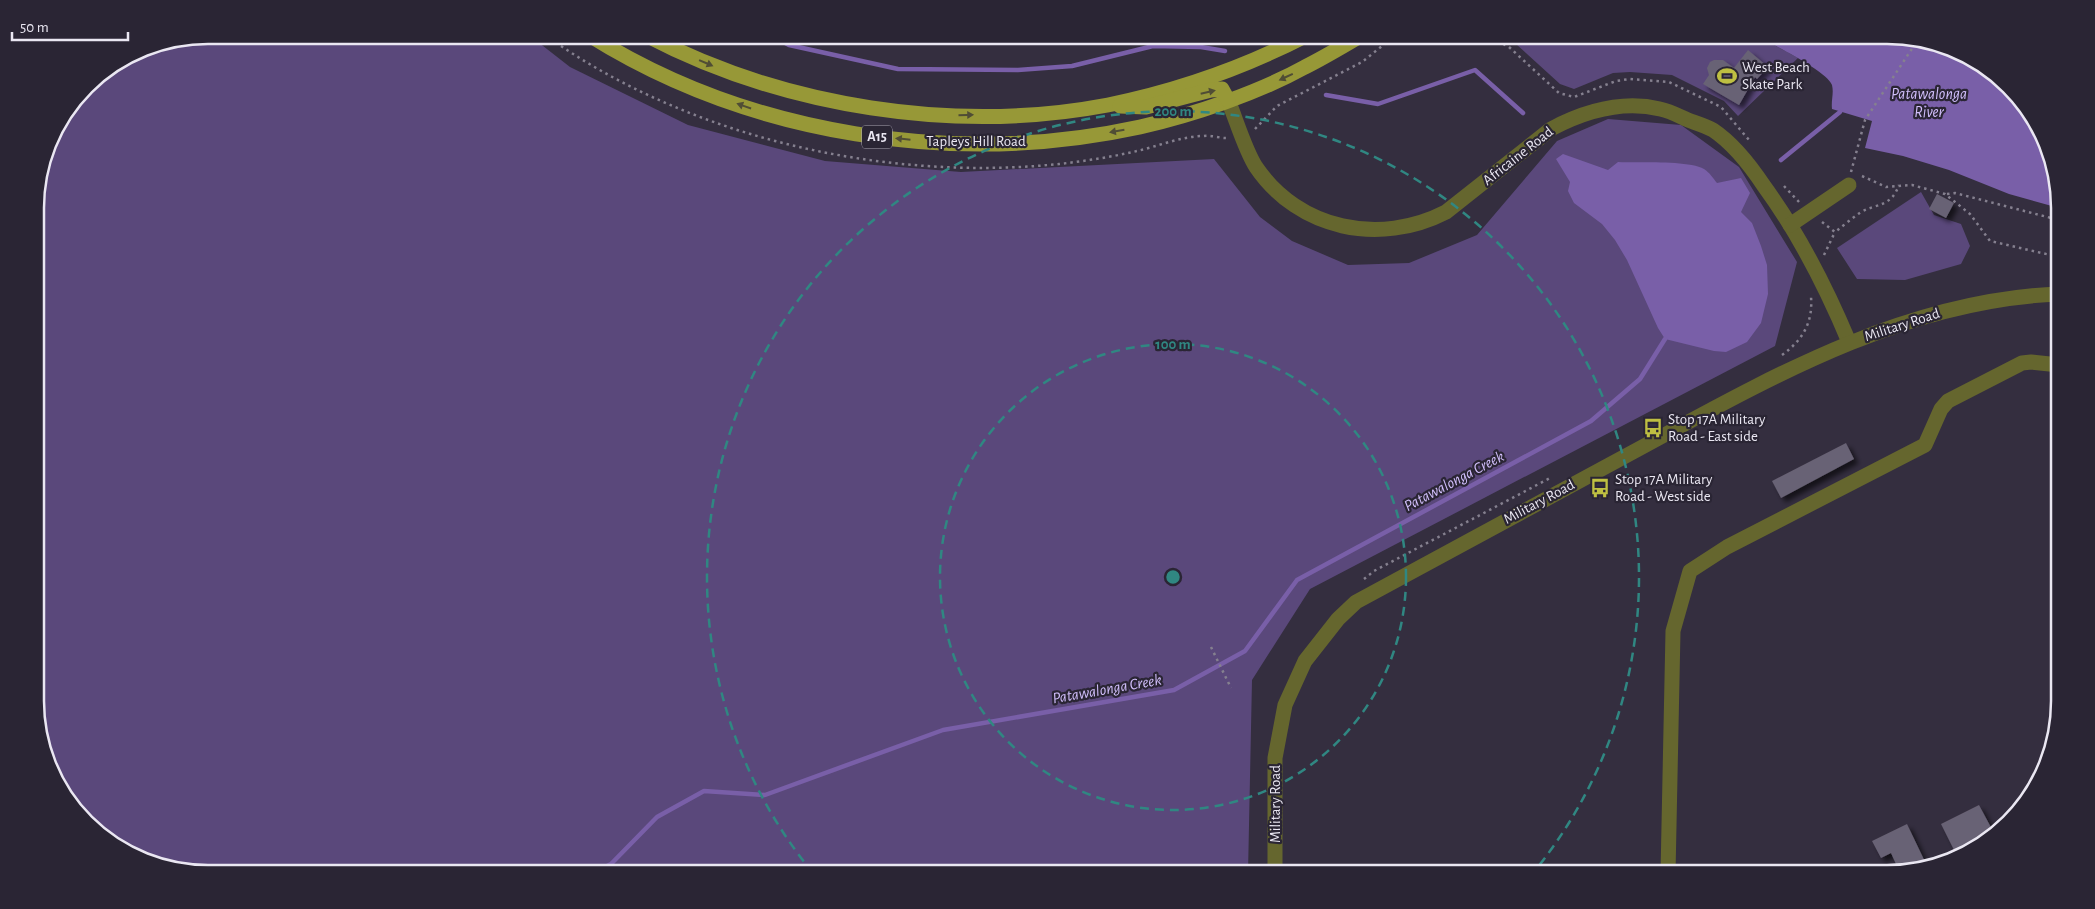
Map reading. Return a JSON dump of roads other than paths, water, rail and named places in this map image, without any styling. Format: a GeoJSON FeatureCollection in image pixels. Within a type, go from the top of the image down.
{"type":"FeatureCollection","features":[{"type":"Feature","properties":{"kind":"main road","name":"Tapleys Hill Road"},"geometry":{"type":"LineString","coordinates":[[606,44],[680,82],[758,111],[858,134],[932,143],[1018,143],[1086,136],[1141,127],[1228,100],[1267,85],[1304,68],[1346,44]]}},
{"type":"Feature","properties":{"kind":"main road","name":"Tapleys Hill Road"},"geometry":{"type":"LineString","coordinates":[[666,44],[732,74],[798,94],[842,103],[952,116],[1023,115],[1108,105],[1195,82],[1261,57],[1288,44]]}},
{"type":"Feature","properties":{"kind":"main road"},"geometry":{"type":"LineString","coordinates":[[1108,105],[1146,107],[1211,90],[1222,89],[1228,100]]}},
{"type":"Feature","properties":{"kind":"street","name":"Africaine Road"},"geometry":{"type":"LineString","coordinates":[[1228,100],[1256,166],[1285,199],[1327,222],[1355,229],[1385,230],[1413,225],[1430,219],[1453,206],[1550,129],[1581,114],[1607,108],[1634,106],[1660,109],[1712,130],[1731,145],[1750,166],[1790,225],[1819,275],[1849,342]]}},
{"type":"Feature","properties":{"kind":"street"},"geometry":{"type":"LineString","coordinates":[[1790,225],[1810,212],[1850,178]]}},
{"type":"Feature","properties":{"kind":"street","name":"Military Road"},"geometry":{"type":"LineString","coordinates":[[1275,865],[1274,758],[1285,705],[1305,661],[1338,619],[1356,602],[1758,384],[1849,342],[1940,312],[2022,296],[2051,294]]}},
{"type":"Feature","properties":{"kind":"street"},"geometry":{"type":"LineString","coordinates":[[1668,865],[1673,631],[1690,571],[1727,547],[1925,445],[1941,408],[1948,401],[2022,363],[2051,364]]}},
{"type":"Feature","properties":{"kind":"water","name":"Patawalonga River"},"geometry":{"type":"Polygon","coordinates":[[[1772,44],[1898,44],[1940,52],[1969,66],[2003,92],[2029,126],[2039,145],[2046,166],[2051,206],[2009,194],[1949,170],[1903,156],[1865,148],[1872,121],[1832,109],[1833,88],[1828,79],[1810,65],[1772,44]]]}},
{"type":"Feature","properties":{"kind":"water"},"geometry":{"type":"Polygon","coordinates":[[[1563,154],[1608,170],[1618,162],[1675,163],[1697,166],[1704,169],[1717,183],[1741,178],[1750,193],[1741,212],[1752,223],[1767,265],[1768,294],[1761,323],[1747,342],[1726,352],[1714,351],[1665,339],[1658,328],[1627,260],[1615,240],[1602,224],[1574,203],[1568,191],[1570,182],[1556,159],[1563,154]]]}},
{"type":"Feature","properties":{"kind":"waterway"},"geometry":{"type":"LineString","coordinates":[[787,44],[898,69],[1018,70],[1072,66],[1153,46],[1201,47],[1225,51]]}},
{"type":"Feature","properties":{"kind":"waterway"},"geometry":{"type":"LineString","coordinates":[[1326,95],[1378,104],[1475,70],[1523,113]]}},
{"type":"Feature","properties":{"kind":"waterway"},"geometry":{"type":"LineString","coordinates":[[1781,160],[1840,112]]}},
{"type":"Feature","properties":{"kind":"waterway","name":"Patawalonga Creek"},"geometry":{"type":"LineString","coordinates":[[609,865],[657,817],[704,791],[765,795],[943,730],[1174,690],[1245,651],[1297,580],[1591,421],[1640,379],[1665,339]]}},
{"type":"Feature","properties":{"kind":"place","name":"West Beach Skate Park"},"geometry":{"type":"Point","coordinates":[1727,76]}},
{"type":"Feature","properties":{"kind":"place","name":"Stop 17A Military Road - East side"},"geometry":{"type":"Point","coordinates":[1653,428]}},
{"type":"Feature","properties":{"kind":"place","name":"Stop 17A Military Road - West side"},"geometry":{"type":"Point","coordinates":[1600,488]}}]}
